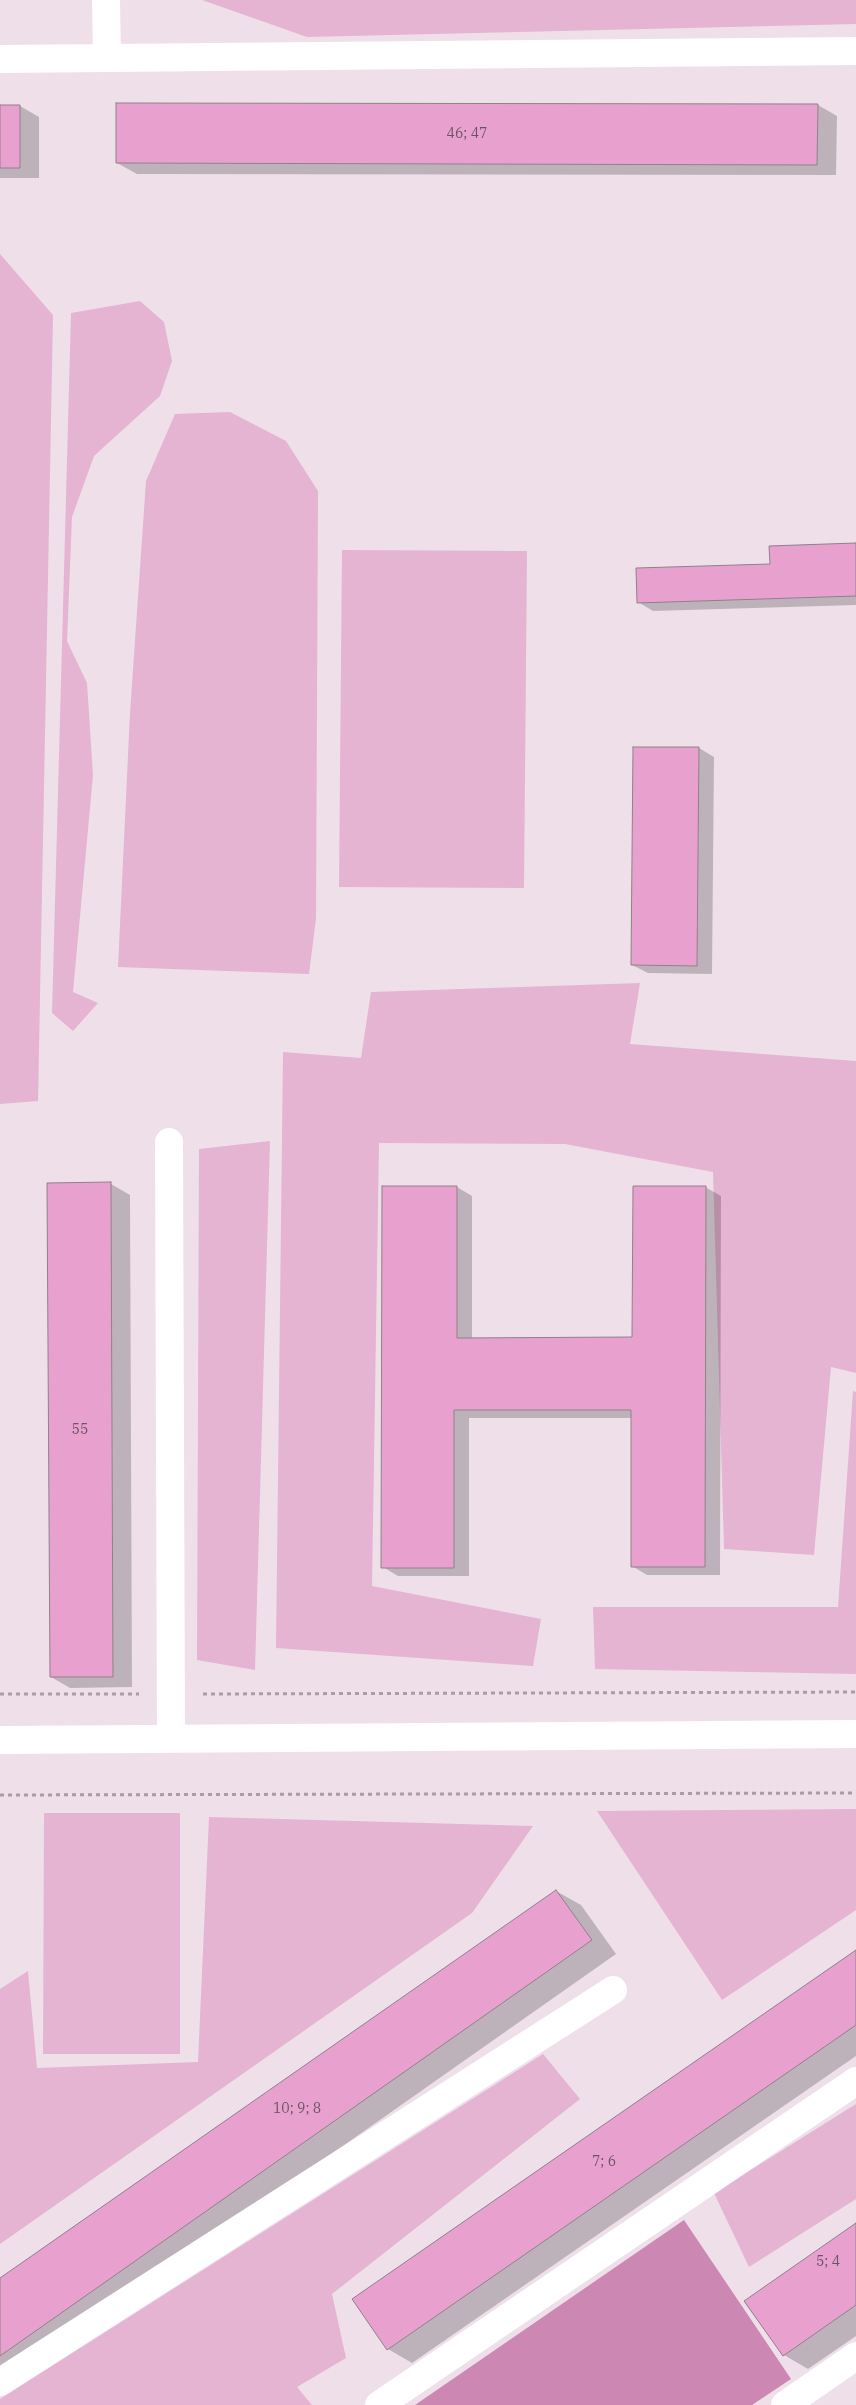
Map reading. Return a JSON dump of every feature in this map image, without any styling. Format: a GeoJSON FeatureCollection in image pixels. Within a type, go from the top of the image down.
{"type":"FeatureCollection","features":[{"type":"Feature","properties":{"kind":"street"},"geometry":{"type":"LineString","coordinates":[[106,0],[107,58]]}},
{"type":"Feature","properties":{"kind":"street"},"geometry":{"type":"LineString","coordinates":[[0,59],[856,51]]}},
{"type":"Feature","properties":{"kind":"street"},"geometry":{"type":"LineString","coordinates":[[169,1142],[171,1739]]}},
{"type":"Feature","properties":{"kind":"street"},"geometry":{"type":"LineString","coordinates":[[0,1740],[856,1734]]}},
{"type":"Feature","properties":{"kind":"street"},"geometry":{"type":"LineString","coordinates":[[0,2382],[613,1990]]}},
{"type":"Feature","properties":{"kind":"street"},"geometry":{"type":"LineString","coordinates":[[379,2405],[856,2081]]}},
{"type":"Feature","properties":{"kind":"street"},"geometry":{"type":"LineString","coordinates":[[785,2405],[856,2356]]}},
{"type":"Feature","properties":{"kind":"path"},"geometry":{"type":"LineString","coordinates":[[0,1694],[856,1692]]}},
{"type":"Feature","properties":{"kind":"path"},"geometry":{"type":"LineString","coordinates":[[0,1795],[856,1793]]}},
{"type":"Feature","properties":{"kind":"shaded area"},"geometry":{"type":"Polygon","coordinates":[[[202,0],[856,0],[856,24],[307,37],[202,0]]]}},
{"type":"Feature","properties":{"kind":"shaded area"},"geometry":{"type":"Polygon","coordinates":[[[0,254],[53,315],[38,1101],[0,1104],[0,254]]]}},
{"type":"Feature","properties":{"kind":"shaded area"},"geometry":{"type":"Polygon","coordinates":[[[140,301],[164,322],[172,361],[160,396],[94,456],[72,517],[67,641],[87,683],[93,775],[73,992],[98,1003],[73,1031],[52,1013],[71,313],[140,301]]]}},
{"type":"Feature","properties":{"kind":"shaded area"},"geometry":{"type":"Polygon","coordinates":[[[230,412],[286,441],[318,491],[316,918],[309,974],[118,967],[130,713],[146,481],[175,414],[230,412]]]}},
{"type":"Feature","properties":{"kind":"shaded area"},"geometry":{"type":"Polygon","coordinates":[[[342,550],[527,551],[524,888],[339,887],[342,550]]]}},
{"type":"Feature","properties":{"kind":"shaded area"},"geometry":{"type":"Polygon","coordinates":[[[640,983],[630,1044],[856,1061],[856,1373],[831,1367],[814,1555],[724,1549],[713,1172],[565,1144],[379,1143],[372,1586],[541,1619],[533,1666],[276,1648],[283,1052],[361,1058],[371,992],[640,983]]]}},
{"type":"Feature","properties":{"kind":"shaded area"},"geometry":{"type":"Polygon","coordinates":[[[270,1141],[255,1670],[197,1660],[199,1149],[270,1141]]]}},
{"type":"Feature","properties":{"kind":"shaded area"},"geometry":{"type":"Polygon","coordinates":[[[853,1391],[856,1392],[856,1674],[595,1669],[593,1607],[838,1607],[853,1391]]]}},
{"type":"Feature","properties":{"kind":"shaded area"},"geometry":{"type":"Polygon","coordinates":[[[856,1809],[856,1910],[722,2000],[597,1811],[856,1809]]]}},
{"type":"Feature","properties":{"kind":"shaded area"},"geometry":{"type":"Polygon","coordinates":[[[44,1813],[180,1813],[180,2054],[43,2054],[44,1813]]]}},
{"type":"Feature","properties":{"kind":"shaded area"},"geometry":{"type":"Polygon","coordinates":[[[209,1817],[533,1826],[472,1913],[0,2244],[0,1989],[28,1971],[37,2068],[198,2062],[209,1817]]]}},
{"type":"Feature","properties":{"kind":"shaded area"},"geometry":{"type":"Polygon","coordinates":[[[543,2054],[580,2099],[332,2294],[346,2358],[297,2387],[312,2405],[0,2405],[0,2399],[543,2054]]]}},
{"type":"Feature","properties":{"kind":"shaded area"},"geometry":{"type":"Polygon","coordinates":[[[856,2104],[856,2199],[749,2267],[714,2193],[856,2104]]]}},
{"type":"Feature","properties":{"kind":"shaded area"},"geometry":{"type":"Polygon","coordinates":[[[684,2220],[791,2379],[752,2405],[415,2405],[684,2220]]]}},
{"type":"Feature","properties":{"kind":"building"},"geometry":{"type":"Polygon","coordinates":[[[116,103],[818,104],[817,165],[116,163],[116,103]]]}},
{"type":"Feature","properties":{"kind":"building"},"geometry":{"type":"Polygon","coordinates":[[[0,105],[20,105],[20,168],[0,168],[0,105]]]}},
{"type":"Feature","properties":{"kind":"building"},"geometry":{"type":"Polygon","coordinates":[[[856,543],[856,596],[637,603],[636,568],[770,564],[769,546],[856,543]]]}},
{"type":"Feature","properties":{"kind":"building"},"geometry":{"type":"Polygon","coordinates":[[[633,747],[699,747],[697,966],[631,965],[633,747]]]}},
{"type":"Feature","properties":{"kind":"building"},"geometry":{"type":"Polygon","coordinates":[[[111,1182],[113,1677],[50,1677],[47,1183],[111,1182]]]}},
{"type":"Feature","properties":{"kind":"building"},"geometry":{"type":"Polygon","coordinates":[[[382,1186],[457,1186],[457,1338],[632,1337],[633,1186],[706,1186],[705,1567],[631,1567],[631,1410],[454,1410],[454,1568],[381,1568],[382,1186]]]}},
{"type":"Feature","properties":{"kind":"building"},"geometry":{"type":"Polygon","coordinates":[[[556,1890],[592,1940],[0,2356],[0,2278],[556,1890]]]}},
{"type":"Feature","properties":{"kind":"building"},"geometry":{"type":"Polygon","coordinates":[[[856,1950],[856,2025],[387,2350],[352,2299],[856,1950]]]}},
{"type":"Feature","properties":{"kind":"building"},"geometry":{"type":"Polygon","coordinates":[[[856,2223],[856,2305],[783,2356],[744,2301],[856,2223]]]}}]}
